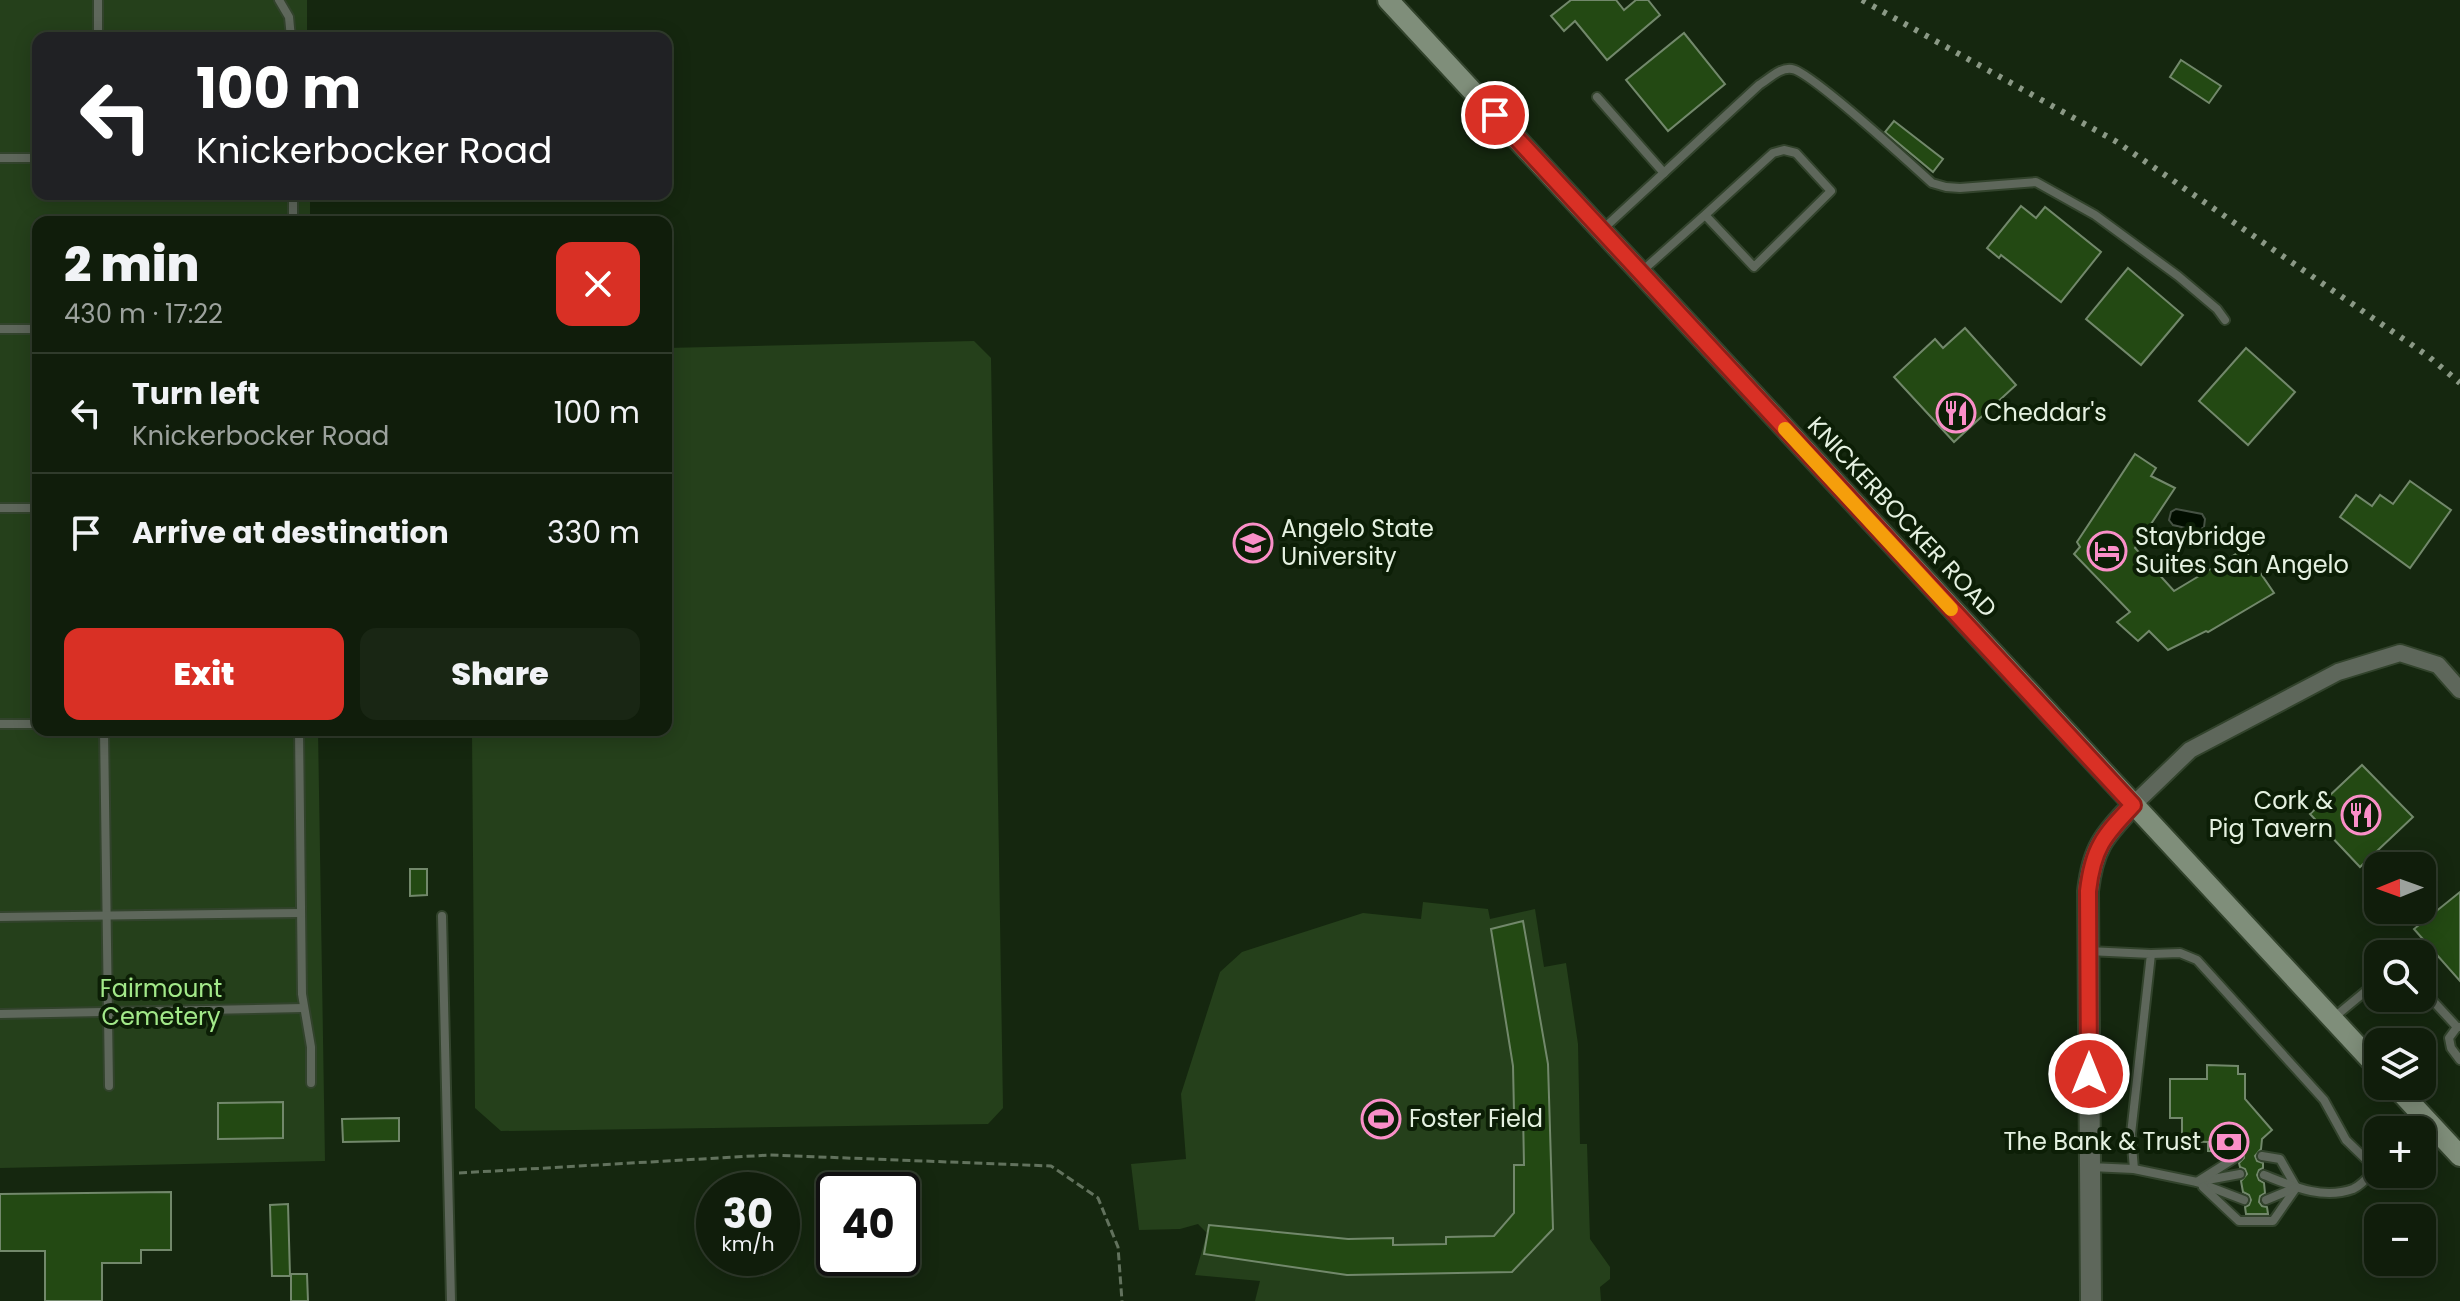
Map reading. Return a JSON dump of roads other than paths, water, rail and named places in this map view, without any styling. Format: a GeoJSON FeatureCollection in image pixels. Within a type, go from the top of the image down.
{"type":"FeatureCollection","features":[{"type":"Feature","properties":{"kind":"main road","name":"KNICKERBOCKER ROAD"},"geometry":{"type":"LineString","coordinates":[[1388,0],[2364,1053]]}},
{"type":"Feature","properties":{"kind":"main road"},"geometry":{"type":"LineString","coordinates":[[2436,1134],[2457,1147]]}},
{"type":"Feature","properties":{"kind":"street"},"geometry":{"type":"LineString","coordinates":[[2091,1301],[2088,891],[2091,864],[2106,834],[2190,750],[2338,672],[2400,653],[2438,665],[2460,690]]}},
{"type":"Feature","properties":{"kind":"lane"},"geometry":{"type":"LineString","coordinates":[[98,0],[98,32]]}},
{"type":"Feature","properties":{"kind":"lane"},"geometry":{"type":"LineString","coordinates":[[279,0],[289,17],[290,32]]}},
{"type":"Feature","properties":{"kind":"lane"},"geometry":{"type":"LineString","coordinates":[[1602,230],[1759,85],[1780,71],[1792,69],[1830,95],[1932,183],[1960,188],[2036,182],[2095,215],[2166,267],[2217,309],[2225,320]]}},
{"type":"Feature","properties":{"kind":"lane"},"geometry":{"type":"LineString","coordinates":[[1597,97],[1664,173]]}},
{"type":"Feature","properties":{"kind":"lane"},"geometry":{"type":"LineString","coordinates":[[1640,272],[1773,153],[1784,150],[1796,153],[1831,191],[1754,267],[1705,215]]}},
{"type":"Feature","properties":{"kind":"lane"},"geometry":{"type":"LineString","coordinates":[[0,158],[32,158]]}},
{"type":"Feature","properties":{"kind":"lane"},"geometry":{"type":"LineString","coordinates":[[0,329],[32,329]]}},
{"type":"Feature","properties":{"kind":"lane"},"geometry":{"type":"LineString","coordinates":[[0,508],[32,508]]}},
{"type":"Feature","properties":{"kind":"lane"},"geometry":{"type":"LineString","coordinates":[[0,724],[32,724]]}},
{"type":"Feature","properties":{"kind":"lane"},"geometry":{"type":"LineString","coordinates":[[104,736],[109,1086]]}},
{"type":"Feature","properties":{"kind":"lane"},"geometry":{"type":"LineString","coordinates":[[299,736],[302,994],[311,1047],[311,1083]]}},
{"type":"Feature","properties":{"kind":"lane"},"geometry":{"type":"LineString","coordinates":[[0,917],[301,913]]}},
{"type":"Feature","properties":{"kind":"lane"},"geometry":{"type":"LineString","coordinates":[[442,916],[451,1301]]}},
{"type":"Feature","properties":{"kind":"lane"},"geometry":{"type":"LineString","coordinates":[[2088,951],[2180,953],[2197,960],[2324,1100],[2346,1140],[2364,1156]]}},
{"type":"Feature","properties":{"kind":"lane"},"geometry":{"type":"LineString","coordinates":[[2134,1169],[2131,1134],[2151,954]]}},
{"type":"Feature","properties":{"kind":"lane"},"geometry":{"type":"LineString","coordinates":[[2332,1019],[2364,993]]}},
{"type":"Feature","properties":{"kind":"lane"},"geometry":{"type":"LineString","coordinates":[[2436,1003],[2459,1027],[2449,1038],[2451,1048],[2460,1060]]}},
{"type":"Feature","properties":{"kind":"lane"},"geometry":{"type":"LineString","coordinates":[[0,1014],[304,1008]]}},
{"type":"Feature","properties":{"kind":"lane"},"geometry":{"type":"LineString","coordinates":[[2197,1182],[2238,1156]]}},
{"type":"Feature","properties":{"kind":"lane"},"geometry":{"type":"LineString","coordinates":[[2262,1156],[2280,1159],[2296,1188]]}},
{"type":"Feature","properties":{"kind":"lane"},"geometry":{"type":"LineString","coordinates":[[2090,1167],[2134,1169],[2197,1182],[2244,1200]]}},
{"type":"Feature","properties":{"kind":"lane"},"geometry":{"type":"LineString","coordinates":[[2197,1182],[2240,1174]]}},
{"type":"Feature","properties":{"kind":"lane"},"geometry":{"type":"LineString","coordinates":[[2264,1175],[2296,1188],[2324,1193],[2355,1188],[2364,1180]]}},
{"type":"Feature","properties":{"kind":"lane"},"geometry":{"type":"LineString","coordinates":[[2197,1182],[2239,1221],[2273,1221],[2296,1188]]}},
{"type":"Feature","properties":{"kind":"lane"},"geometry":{"type":"LineString","coordinates":[[2266,1200],[2296,1188]]}},
{"type":"Feature","properties":{"kind":"railway"},"geometry":{"type":"LineString","coordinates":[[1862,0],[2117,142],[2428,356],[2460,383]]}},
{"type":"Feature","properties":{"kind":"place","name":"Cheddar's"},"geometry":{"type":"Point","coordinates":[1956,413]}},
{"type":"Feature","properties":{"kind":"place","name":"Angelo State University"},"geometry":{"type":"Point","coordinates":[1253,543]}},
{"type":"Feature","properties":{"kind":"place","name":"Staybridge Suites San Angelo"},"geometry":{"type":"Point","coordinates":[2107,551]}},
{"type":"Feature","properties":{"kind":"place","name":"Cork & Pig Tavern"},"geometry":{"type":"Point","coordinates":[2361,815]}},
{"type":"Feature","properties":{"kind":"place","name":"Foster Field"},"geometry":{"type":"Point","coordinates":[1381,1119]}},
{"type":"Feature","properties":{"kind":"place","name":"The Bank & Trust"},"geometry":{"type":"Point","coordinates":[2229,1142]}},
{"type":"Feature","properties":{"kind":"park label","name":"Fairmount Cemetery"},"geometry":{"type":"Point","coordinates":[161,1003]}}]}
